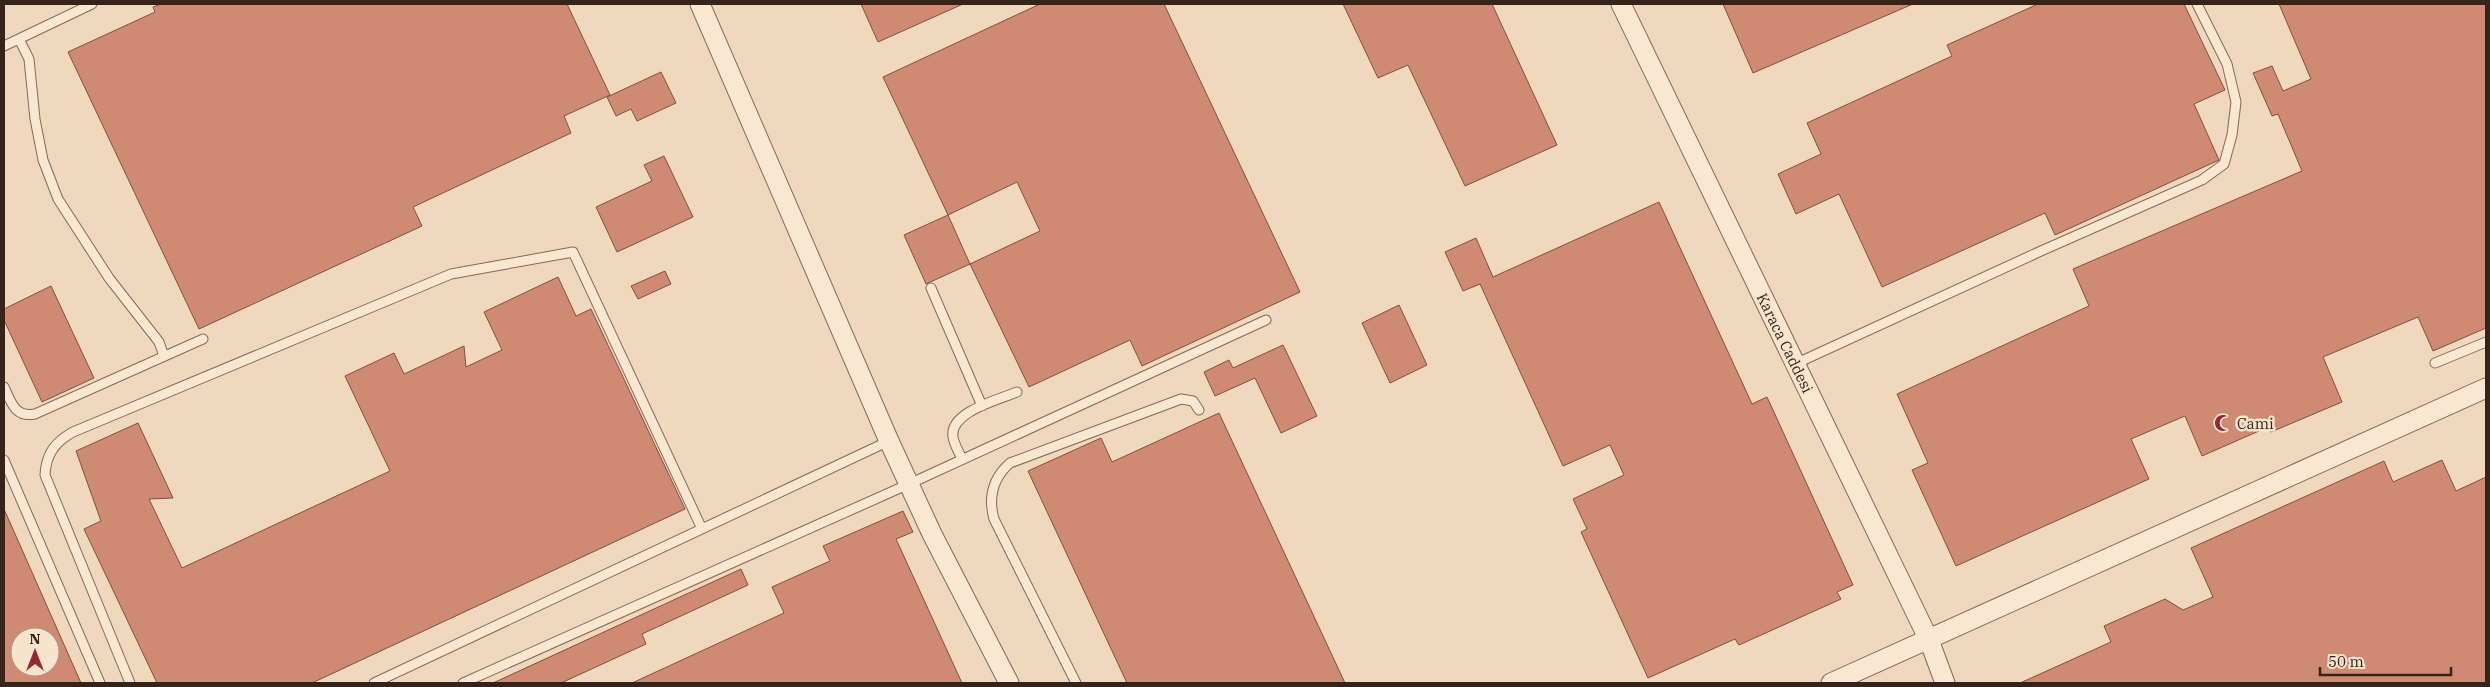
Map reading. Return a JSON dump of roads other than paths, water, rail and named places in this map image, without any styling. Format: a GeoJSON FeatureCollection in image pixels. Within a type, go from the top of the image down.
{"type":"FeatureCollection","features":[{"type":"Feature","properties":{"kind":"street"},"geometry":{"type":"LineString","coordinates":[[700,4],[889,441],[932,534],[1009,683]]}},
{"type":"Feature","properties":{"kind":"street","name":"Karaca Caddesi"},"geometry":{"type":"LineString","coordinates":[[1621,4],[1929,640],[1945,683]]}},
{"type":"Feature","properties":{"kind":"street"},"geometry":{"type":"LineString","coordinates":[[1831,683],[2486,388]]}},
{"type":"Feature","properties":{"kind":"lane"},"geometry":{"type":"LineString","coordinates":[[4,46],[92,4]]}},
{"type":"Feature","properties":{"kind":"lane"},"geometry":{"type":"LineString","coordinates":[[1795,364],[2032,255],[2202,180],[2224,164],[2232,136],[2236,102],[2227,64],[2197,4]]}},
{"type":"Feature","properties":{"kind":"lane"},"geometry":{"type":"LineString","coordinates":[[20,39],[28,59],[35,119],[43,160],[58,199],[109,278],[159,342],[164,356]]}},
{"type":"Feature","properties":{"kind":"lane"},"geometry":{"type":"LineString","coordinates":[[130,683],[45,475],[47,459],[56,443],[73,432],[451,274],[572,252],[702,529]]}},
{"type":"Feature","properties":{"kind":"lane"},"geometry":{"type":"LineString","coordinates":[[931,288],[982,406]]}},
{"type":"Feature","properties":{"kind":"lane"},"geometry":{"type":"LineString","coordinates":[[463,683],[909,484],[1266,320]]}},
{"type":"Feature","properties":{"kind":"lane"},"geometry":{"type":"LineString","coordinates":[[4,387],[14,408],[29,415],[203,338]]}},
{"type":"Feature","properties":{"kind":"lane"},"geometry":{"type":"LineString","coordinates":[[2436,363],[2486,342]]}},
{"type":"Feature","properties":{"kind":"lane"},"geometry":{"type":"LineString","coordinates":[[962,459],[953,439],[953,429],[960,418],[982,406],[1017,392]]}},
{"type":"Feature","properties":{"kind":"lane"},"geometry":{"type":"LineString","coordinates":[[1076,683],[994,519],[991,500],[995,482],[1010,463],[1181,399],[1193,401],[1199,410]]}},
{"type":"Feature","properties":{"kind":"lane"},"geometry":{"type":"LineString","coordinates":[[374,683],[889,441]]}},
{"type":"Feature","properties":{"kind":"lane"},"geometry":{"type":"LineString","coordinates":[[4,460],[6,470],[100,683]]}},
{"type":"Feature","properties":{"kind":"place","name":"Cami"},"geometry":{"type":"Point","coordinates":[2223,423]}}]}
